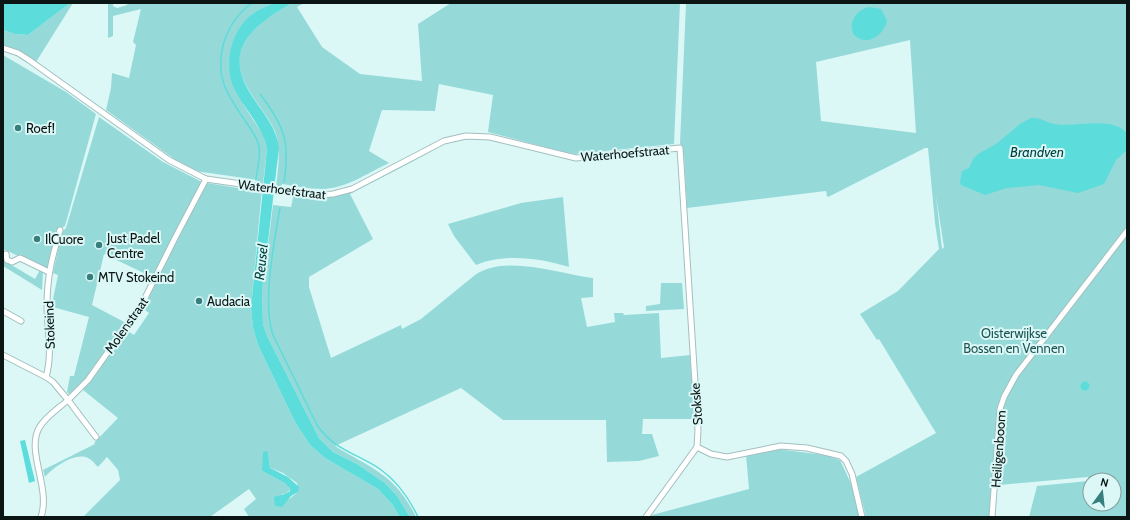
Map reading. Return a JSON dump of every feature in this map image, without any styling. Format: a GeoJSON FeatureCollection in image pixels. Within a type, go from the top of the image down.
{"type":"FeatureCollection","features":[{"type":"Feature","properties":{"kind":"street","name":"Waterhoefstraat"},"geometry":{"type":"LineString","coordinates":[[3,48],[18,53],[29,60],[169,160],[206,179],[326,195],[342,193],[444,141],[466,136],[490,137],[576,158],[680,148]]}},
{"type":"Feature","properties":{"kind":"street","name":"Stokske"},"geometry":{"type":"LineString","coordinates":[[680,148],[698,430],[697,447]]}},
{"type":"Feature","properties":{"kind":"street","name":"Molenstraat"},"geometry":{"type":"LineString","coordinates":[[41,517],[45,499],[35,447],[35,437],[39,427],[88,380],[142,304],[206,179]]}},
{"type":"Feature","properties":{"kind":"street","name":"Stokeind"},"geometry":{"type":"LineString","coordinates":[[46,377],[50,352],[48,325],[49,272],[60,230]]}},
{"type":"Feature","properties":{"kind":"street","name":"Heiligenboom"},"geometry":{"type":"LineString","coordinates":[[992,517],[1000,410],[1004,397],[1032,353],[1127,230]]}},
{"type":"Feature","properties":{"kind":"street"},"geometry":{"type":"LineString","coordinates":[[6,254],[7,260],[12,262],[20,258],[49,272]]}},
{"type":"Feature","properties":{"kind":"street"},"geometry":{"type":"LineString","coordinates":[[3,311],[21,321]]}},
{"type":"Feature","properties":{"kind":"street"},"geometry":{"type":"LineString","coordinates":[[4,357],[46,377],[53,382],[96,436]]}},
{"type":"Feature","properties":{"kind":"street"},"geometry":{"type":"LineString","coordinates":[[646,517],[697,447],[720,457],[727,457],[772,446],[785,446],[841,456],[846,461],[852,474],[862,517]]}},
{"type":"Feature","properties":{"kind":"green space"},"geometry":{"type":"Polygon","coordinates":[[[70,3],[73,3],[36,62],[3,45],[3,30],[15,34],[28,35],[70,3]]]}},
{"type":"Feature","properties":{"kind":"green space"},"geometry":{"type":"Polygon","coordinates":[[[108,3],[113,3],[113,6],[117,8],[127,5],[128,3],[273,3],[252,14],[237,34],[243,104],[263,135],[267,149],[263,184],[257,183],[257,180],[195,171],[177,161],[106,110],[111,88],[112,73],[129,78],[136,45],[133,42],[141,9],[113,16],[113,36],[108,38],[108,3]]]}},
{"type":"Feature","properties":{"kind":"green space"},"geometry":{"type":"Polygon","coordinates":[[[292,3],[304,3],[297,7],[322,47],[360,74],[422,81],[418,24],[451,3],[680,3],[674,144],[575,154],[564,152],[488,132],[493,95],[439,84],[435,111],[382,110],[369,151],[389,163],[356,180],[331,188],[322,189],[282,184],[281,187],[276,186],[279,153],[278,140],[271,124],[243,78],[239,64],[241,51],[246,40],[254,29],[278,11],[292,3]]]}},
{"type":"Feature","properties":{"kind":"green space","name":"Oisterwijkse Bossen en Vennen"},"geometry":{"type":"Polygon","coordinates":[[[686,3],[1127,3],[1127,517],[1029,517],[1037,486],[1082,482],[1082,512],[1122,512],[1122,472],[1082,472],[1082,478],[1000,485],[998,483],[999,478],[992,476],[989,517],[866,517],[856,477],[936,433],[879,339],[877,340],[860,314],[898,291],[939,249],[928,148],[925,148],[828,197],[826,191],[687,208],[684,155],[680,143],[686,3]],[[910,40],[816,62],[821,121],[916,133],[910,40]],[[936,196],[942,249],[944,247],[936,196]]]}},
{"type":"Feature","properties":{"kind":"green space"},"geometry":{"type":"Polygon","coordinates":[[[3,55],[66,92],[96,114],[65,226],[58,230],[47,269],[3,249],[3,55]]]}},
{"type":"Feature","properties":{"kind":"green space"},"geometry":{"type":"Polygon","coordinates":[[[99,117],[163,162],[202,182],[152,277],[104,254],[92,305],[126,323],[82,383],[69,394],[67,392],[70,376],[74,376],[89,317],[49,306],[52,304],[58,275],[53,273],[62,232],[66,228],[99,117]]]}},
{"type":"Feature","properties":{"kind":"green space"},"geometry":{"type":"Polygon","coordinates":[[[433,151],[350,194],[373,239],[309,277],[309,287],[331,358],[401,325],[402,329],[421,319],[475,275],[488,269],[502,266],[533,267],[593,278],[593,297],[581,298],[587,327],[615,322],[614,313],[623,313],[624,315],[659,313],[661,358],[690,355],[695,419],[643,419],[642,434],[652,434],[659,456],[639,461],[607,462],[606,420],[503,420],[461,388],[335,446],[382,474],[391,482],[400,491],[416,517],[410,517],[397,496],[385,483],[357,464],[333,452],[319,438],[267,336],[263,324],[262,292],[273,205],[291,207],[294,193],[330,196],[347,193],[433,151]]]}},
{"type":"Feature","properties":{"kind":"green space"},"geometry":{"type":"Polygon","coordinates":[[[207,183],[256,191],[257,188],[262,189],[251,307],[253,327],[258,345],[295,422],[310,445],[325,458],[378,489],[392,504],[400,517],[249,517],[244,509],[256,499],[249,489],[210,517],[83,517],[120,480],[118,470],[107,457],[98,467],[89,458],[80,457],[63,462],[45,477],[43,470],[95,444],[94,443],[118,418],[83,390],[126,330],[134,335],[149,313],[142,308],[207,183]],[[268,452],[262,471],[289,485],[290,490],[285,494],[281,494],[289,499],[298,492],[297,483],[283,473],[270,468],[268,452]]]}},
{"type":"Feature","properties":{"kind":"green space"},"geometry":{"type":"Polygon","coordinates":[[[563,197],[569,267],[547,261],[522,258],[498,259],[476,265],[454,236],[448,224],[521,203],[563,197]]]}},
{"type":"Feature","properties":{"kind":"green space"},"geometry":{"type":"Polygon","coordinates":[[[3,260],[35,279],[40,270],[43,271],[42,290],[3,266],[3,260]]]}},
{"type":"Feature","properties":{"kind":"green space"},"geometry":{"type":"Polygon","coordinates":[[[661,283],[682,283],[684,309],[646,311],[646,306],[660,304],[661,283]]]}},
{"type":"Feature","properties":{"kind":"green space"},"geometry":{"type":"Polygon","coordinates":[[[777,449],[824,455],[840,460],[853,488],[859,517],[650,517],[652,515],[749,489],[746,455],[777,449]]]}},
{"type":"Feature","properties":{"kind":"water"},"geometry":{"type":"Polygon","coordinates":[[[3,3],[70,3],[28,35],[15,34],[3,30],[3,3]]]}},
{"type":"Feature","properties":{"kind":"water","name":"Reusel"},"geometry":{"type":"Polygon","coordinates":[[[273,3],[292,3],[264,21],[253,31],[245,42],[240,53],[240,67],[244,82],[273,128],[279,148],[262,292],[263,324],[267,336],[319,438],[333,452],[357,464],[385,483],[397,496],[410,517],[400,517],[392,504],[378,489],[325,458],[310,445],[295,422],[258,345],[253,327],[251,307],[267,149],[262,133],[239,97],[231,81],[229,61],[234,40],[244,22],[253,13],[273,3]]]}},
{"type":"Feature","properties":{"kind":"water"},"geometry":{"type":"Polygon","coordinates":[[[869,7],[881,9],[887,21],[882,31],[878,35],[869,40],[864,40],[854,35],[852,26],[854,17],[869,7]]]}},
{"type":"Feature","properties":{"kind":"water","name":"Brandven"},"geometry":{"type":"Polygon","coordinates":[[[1031,118],[1038,118],[1063,125],[1102,123],[1112,125],[1127,133],[1127,150],[1116,160],[1104,184],[1078,193],[1039,185],[1007,188],[985,195],[961,185],[960,182],[962,171],[969,168],[973,159],[978,154],[996,144],[1020,124],[1031,118]]]}},
{"type":"Feature","properties":{"kind":"water"},"geometry":{"type":"Polygon","coordinates":[[[1085,381],[1090,386],[1085,391],[1080,386],[1085,381]]]}},
{"type":"Feature","properties":{"kind":"water"},"geometry":{"type":"Polygon","coordinates":[[[25,440],[35,481],[29,483],[20,441],[25,440]]]}},
{"type":"Feature","properties":{"kind":"water"},"geometry":{"type":"Polygon","coordinates":[[[263,452],[268,452],[270,468],[288,477],[299,487],[298,492],[291,496],[282,507],[275,506],[274,497],[285,494],[290,491],[290,488],[285,483],[262,471],[263,452]]]}},
{"type":"Feature","properties":{"kind":"waterway"},"geometry":{"type":"LineString","coordinates":[[252,3],[239,15],[229,31],[221,54],[221,65],[224,85],[228,94],[254,133],[259,146],[260,154],[256,180]]}},
{"type":"Feature","properties":{"kind":"waterway"},"geometry":{"type":"LineString","coordinates":[[260,94],[275,116],[284,135],[286,145],[286,168],[284,182]]}},
{"type":"Feature","properties":{"kind":"waterway","name":"Reusel"},"geometry":{"type":"LineString","coordinates":[[280,208],[272,255],[269,290],[270,322],[273,335],[317,425],[338,446],[380,469],[392,479],[411,503],[418,517]]}},
{"type":"Feature","properties":{"kind":"place","name":"Roef!"},"geometry":{"type":"Point","coordinates":[18,128]}},
{"type":"Feature","properties":{"kind":"place","name":"IlCuore"},"geometry":{"type":"Point","coordinates":[37,239]}},
{"type":"Feature","properties":{"kind":"place","name":"Just Padel Centre"},"geometry":{"type":"Point","coordinates":[99,245]}},
{"type":"Feature","properties":{"kind":"place","name":"MTV Stokeind"},"geometry":{"type":"Point","coordinates":[90,277]}},
{"type":"Feature","properties":{"kind":"place","name":"Audacia"},"geometry":{"type":"Point","coordinates":[199,301]}}]}
